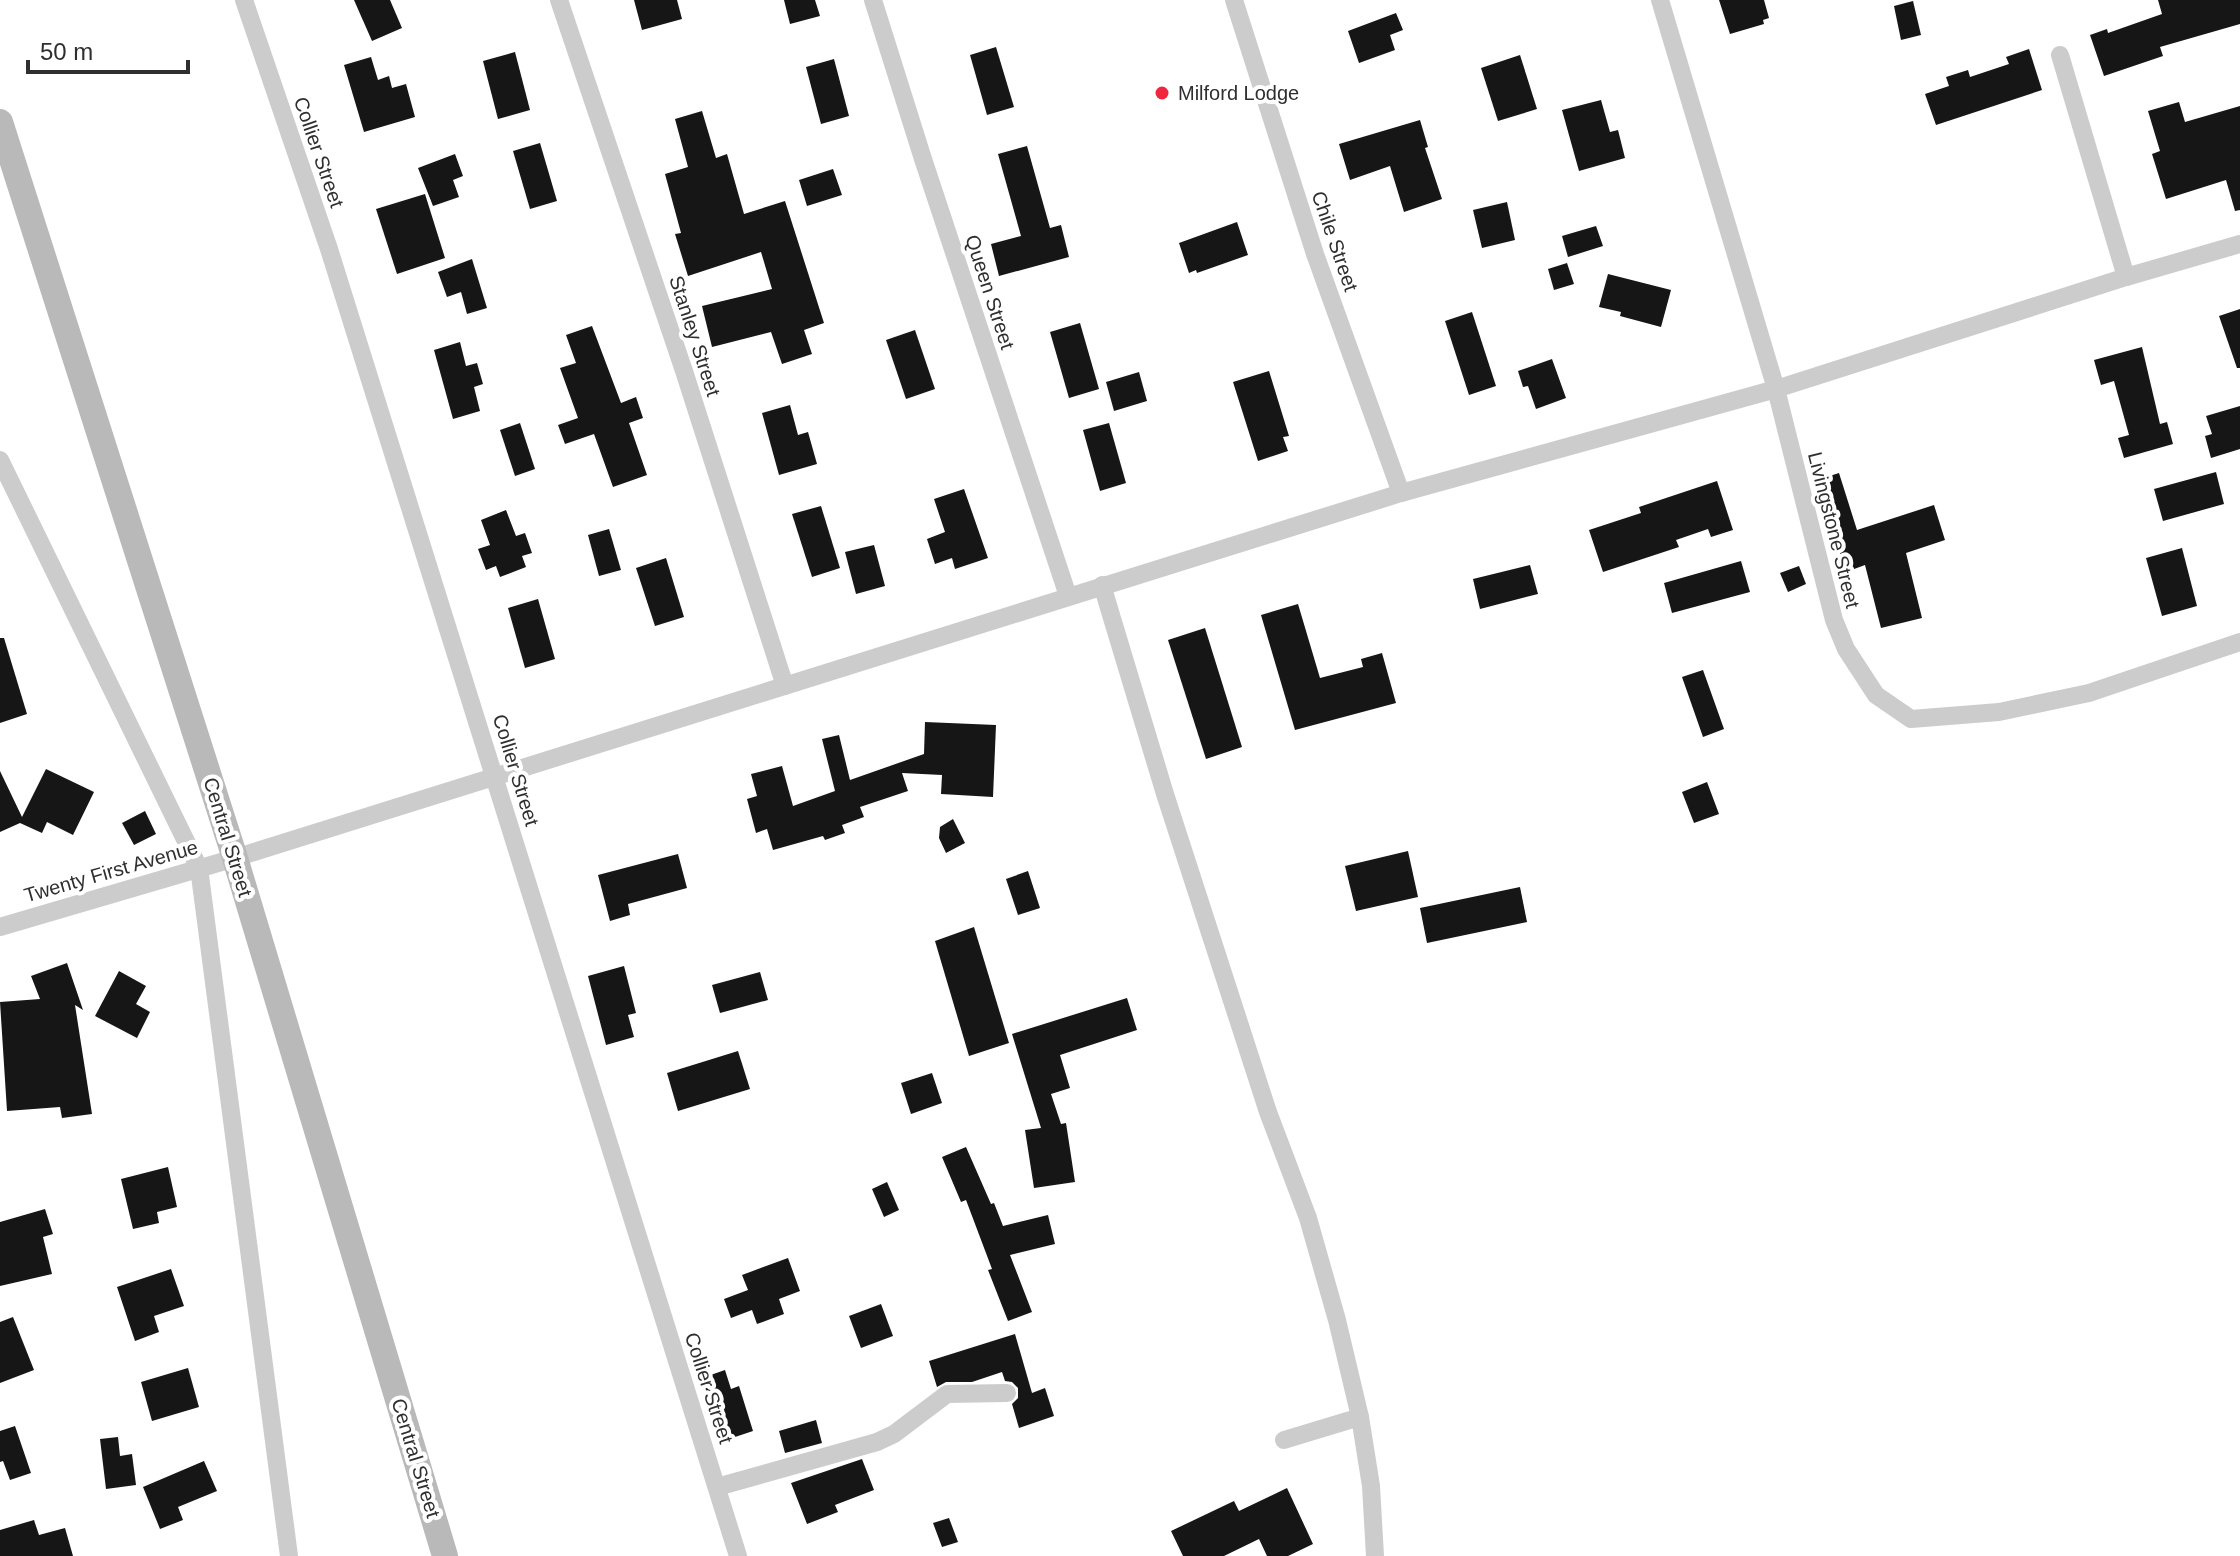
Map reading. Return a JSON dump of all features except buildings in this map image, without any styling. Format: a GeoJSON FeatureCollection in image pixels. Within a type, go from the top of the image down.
{"type":"FeatureCollection","features":[{"type":"Feature","properties":{"kind":"main road","name":"Central Street"},"geometry":{"type":"LineString","coordinates":[[0,122],[235,858],[445,1556]]}},
{"type":"Feature","properties":{"kind":"street","name":"Collier Street"},"geometry":{"type":"LineString","coordinates":[[244,0],[329,249],[738,1556]]}},
{"type":"Feature","properties":{"kind":"street","name":"Stanley Street"},"geometry":{"type":"LineString","coordinates":[[559,0],[684,371],[785,686]]}},
{"type":"Feature","properties":{"kind":"street","name":"Queen Street"},"geometry":{"type":"LineString","coordinates":[[873,0],[1068,596]]}},
{"type":"Feature","properties":{"kind":"street","name":"Chile Street"},"geometry":{"type":"LineString","coordinates":[[1234,0],[1315,254],[1401,493]]}},
{"type":"Feature","properties":{"kind":"street","name":"Livingstone Street"},"geometry":{"type":"LineString","coordinates":[[1660,0],[1776,389],[1834,620],[1846,649],[1876,695],[1911,719],[1999,712],[2089,693],[2240,642]]}},
{"type":"Feature","properties":{"kind":"street"},"geometry":{"type":"LineString","coordinates":[[2060,55],[2126,277]]}},
{"type":"Feature","properties":{"kind":"street","name":"Twenty First Avenue"},"geometry":{"type":"LineString","coordinates":[[0,927],[235,858],[1401,493],[1776,389],[2126,277],[2240,244]]}},
{"type":"Feature","properties":{"kind":"street"},"geometry":{"type":"LineString","coordinates":[[0,460],[199,868],[289,1556]]}},
{"type":"Feature","properties":{"kind":"street"},"geometry":{"type":"LineString","coordinates":[[1102,585],[1165,794],[1268,1112],[1308,1218],[1337,1320],[1360,1417],[1371,1486],[1375,1556]]}},
{"type":"Feature","properties":{"kind":"street"},"geometry":{"type":"LineString","coordinates":[[717,1487],[877,1442],[894,1434],[947,1394],[1007,1393]]}},
{"type":"Feature","properties":{"kind":"street"},"geometry":{"type":"LineString","coordinates":[[1284,1440],[1360,1417]]}},
{"type":"Feature","properties":{"kind":"place","name":"Milford Lodge"},"geometry":{"type":"Point","coordinates":[1162,93]}}]}
